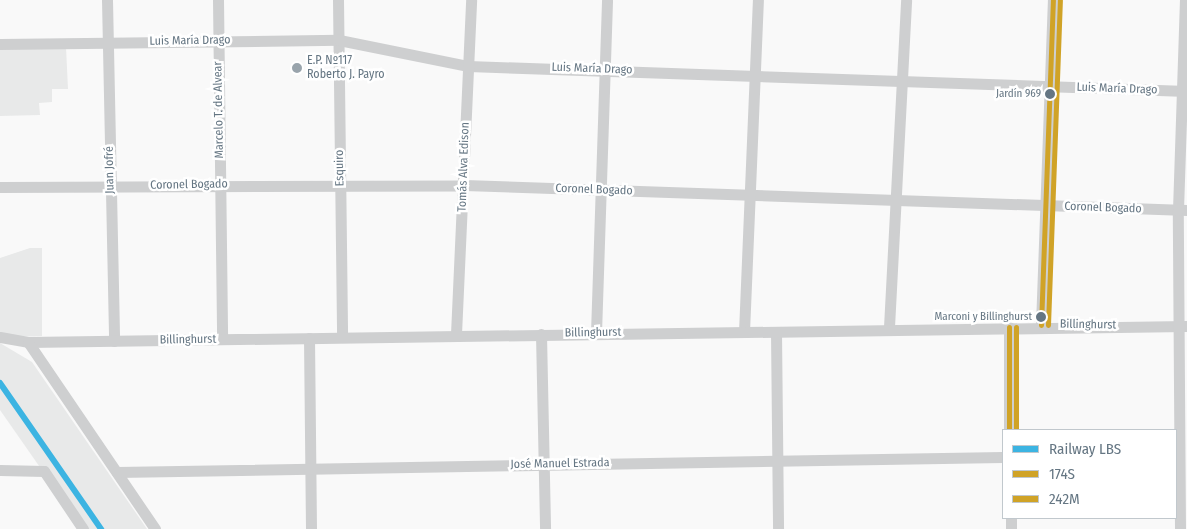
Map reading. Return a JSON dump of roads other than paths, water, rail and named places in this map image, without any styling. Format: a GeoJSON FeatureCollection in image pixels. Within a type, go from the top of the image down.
{"type":"FeatureCollection","features":[{"type":"Feature","properties":{"kind":"street","name":"Juan Jofré"},"geometry":{"type":"LineString","coordinates":[[107,0],[114,341]]}},
{"type":"Feature","properties":{"kind":"street","name":"Marcelo T. de Alvear"},"geometry":{"type":"LineString","coordinates":[[218,0],[222,340]]}},
{"type":"Feature","properties":{"kind":"street","name":"Esquiro"},"geometry":{"type":"LineString","coordinates":[[338,0],[342,337]]}},
{"type":"Feature","properties":{"kind":"street","name":"Tomás Alva Edison"},"geometry":{"type":"LineString","coordinates":[[456,334],[471,0]]}},
{"type":"Feature","properties":{"kind":"street"},"geometry":{"type":"LineString","coordinates":[[596,333],[607,0]]}},
{"type":"Feature","properties":{"kind":"street"},"geometry":{"type":"LineString","coordinates":[[744,332],[748,196],[758,0]]}},
{"type":"Feature","properties":{"kind":"street"},"geometry":{"type":"LineString","coordinates":[[889,327],[898,200],[906,0]]}},
{"type":"Feature","properties":{"kind":"street"},"geometry":{"type":"LineString","coordinates":[[1041,325],[1053,0]]}},
{"type":"Feature","properties":{"kind":"street"},"geometry":{"type":"LineString","coordinates":[[1180,529],[1185,0]]}},
{"type":"Feature","properties":{"kind":"street","name":"Luis María Drago"},"geometry":{"type":"LineString","coordinates":[[0,44],[338,40],[468,66],[605,69],[1185,91]]}},
{"type":"Feature","properties":{"kind":"street","name":"Coronel Bogado"},"geometry":{"type":"LineString","coordinates":[[0,187],[220,184],[464,185],[1046,207],[1183,210]]}},
{"type":"Feature","properties":{"kind":"street","name":"Billinghurst"},"geometry":{"type":"LineString","coordinates":[[0,337],[28,342],[222,340],[456,334],[776,332],[889,327],[1183,326]]}},
{"type":"Feature","properties":{"kind":"street"},"geometry":{"type":"LineString","coordinates":[[1009,429],[1010,327]]}},
{"type":"Feature","properties":{"kind":"street"},"geometry":{"type":"LineString","coordinates":[[776,332],[779,461],[778,529]]}},
{"type":"Feature","properties":{"kind":"street"},"geometry":{"type":"LineString","coordinates":[[541,334],[545,529]]}},
{"type":"Feature","properties":{"kind":"street"},"geometry":{"type":"LineString","coordinates":[[309,338],[311,529]]}},
{"type":"Feature","properties":{"kind":"street"},"geometry":{"type":"LineString","coordinates":[[28,342],[155,529]]}},
{"type":"Feature","properties":{"kind":"street","name":"José Manuel Estrada"},"geometry":{"type":"LineString","coordinates":[[117,472],[1002,457]]}},
{"type":"Feature","properties":{"kind":"street"},"geometry":{"type":"LineString","coordinates":[[0,470],[44,471],[82,528]]}},
{"type":"Feature","properties":{"kind":"rail line","name":"LBS"},"geometry":{"type":"LineString","coordinates":[[0,383],[101,529]]}},
{"type":"Feature","properties":{"kind":"place","name":"E.P. Nº117 Roberto J. Payro"},"geometry":{"type":"Point","coordinates":[297,68]}},
{"type":"Feature","properties":{"kind":"place","name":"Jardín 969"},"geometry":{"type":"Point","coordinates":[1050,94]}},
{"type":"Feature","properties":{"kind":"place","name":"Marconi y Billinghurst"},"geometry":{"type":"Point","coordinates":[1041,317]}}]}
